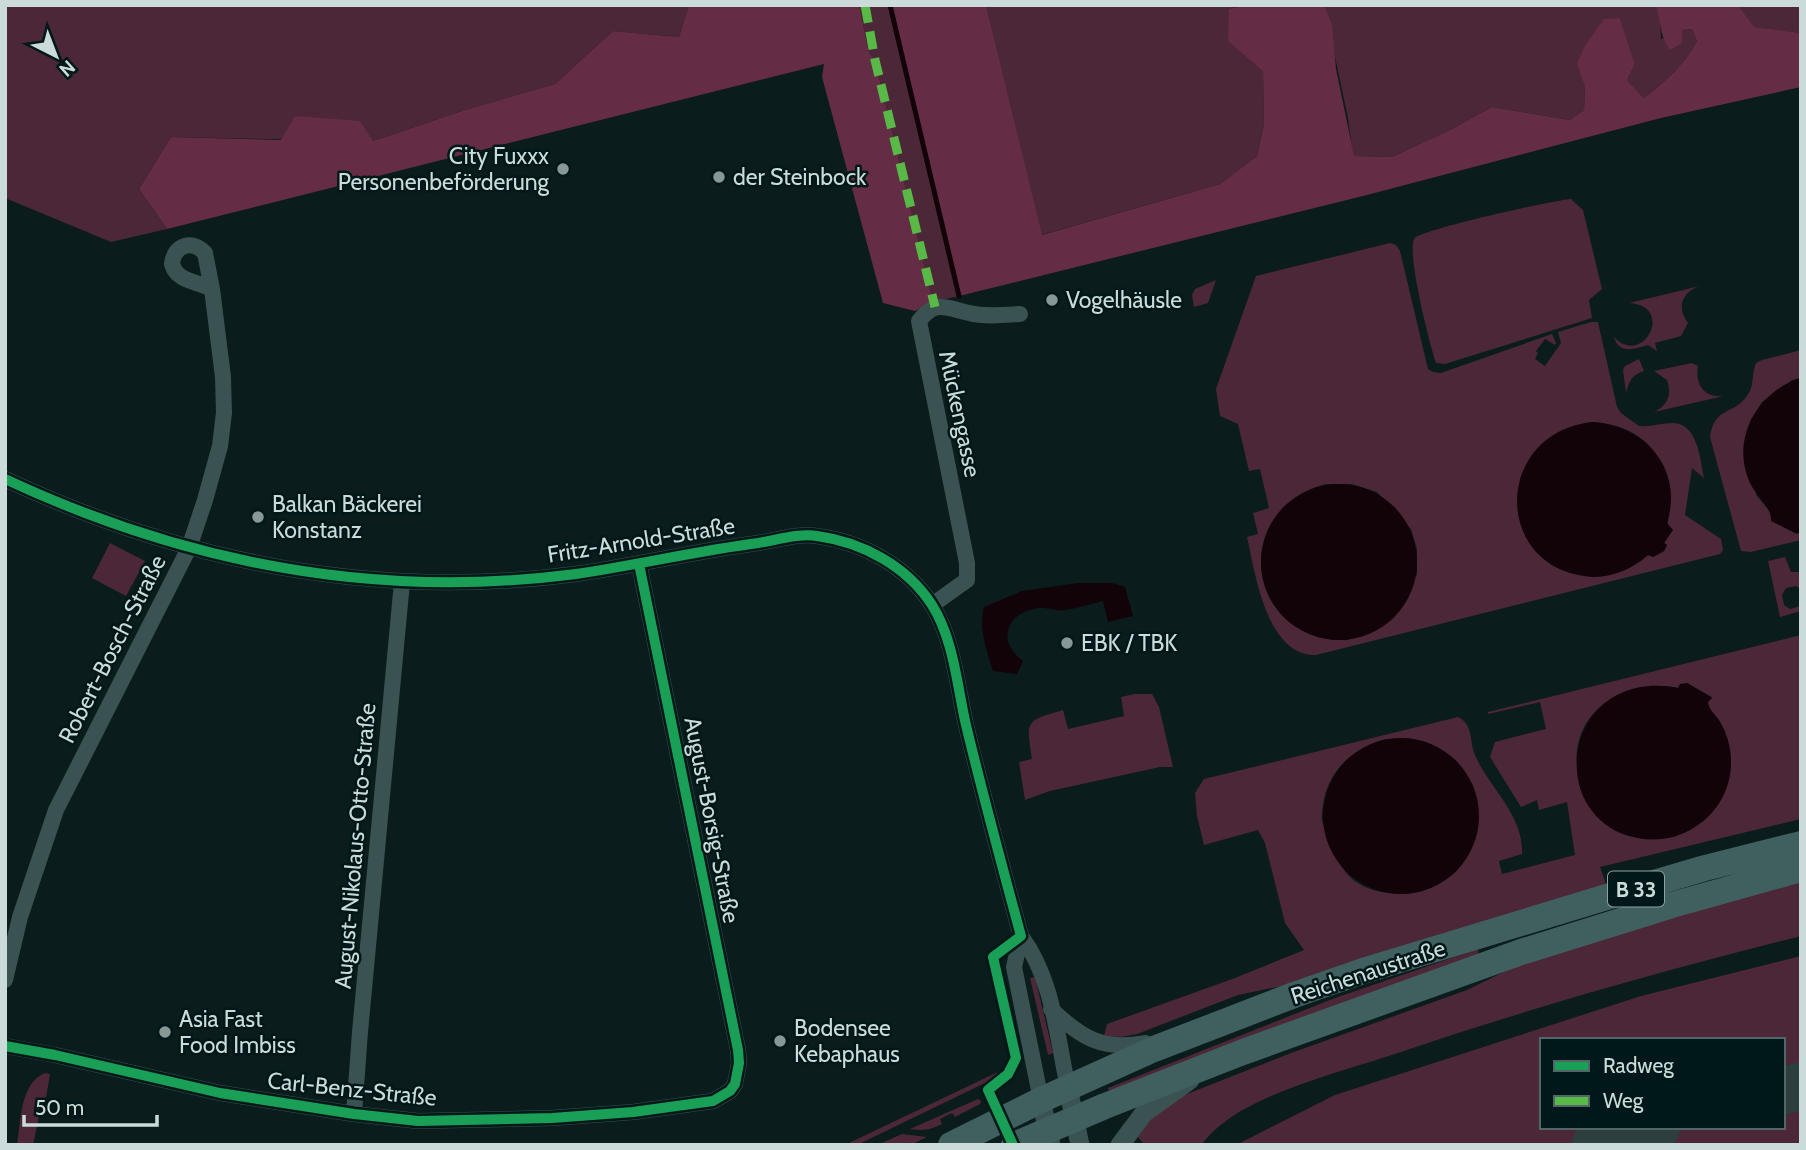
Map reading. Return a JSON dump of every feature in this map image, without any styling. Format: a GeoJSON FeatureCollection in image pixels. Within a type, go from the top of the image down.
{"type":"FeatureCollection","features":[{"type":"Feature","properties":{"kind":"main road","name":"Reichenaustraße"},"geometry":{"type":"LineString","coordinates":[[951,1145],[1041,1100],[1154,1049],[1277,1001],[1363,971],[1705,868],[1801,844]]}},
{"type":"Feature","properties":{"kind":"main road","name":"Reichenaustraße"},"geometry":{"type":"LineString","coordinates":[[1014,1145],[1077,1132],[1211,1065],[1521,952],[1672,905],[1801,869]]}},
{"type":"Feature","properties":{"kind":"street","name":"Robert-Bosch-Straße"},"geometry":{"type":"LineString","coordinates":[[5,980],[20,917],[56,810],[189,548],[220,446],[224,413],[223,377],[212,289]]}},
{"type":"Feature","properties":{"kind":"street","name":"Mückengasse"},"geometry":{"type":"LineString","coordinates":[[932,605],[967,580],[967,563],[919,321],[926,312],[935,307],[947,307],[968,313],[1020,314]]}},
{"type":"Feature","properties":{"kind":"street","name":"Fritz-Arnold-Straße"},"geometry":{"type":"LineString","coordinates":[[5,479],[102,521],[189,548],[253,564],[337,578],[402,582],[539,578],[812,535],[846,541],[876,553],[905,575],[932,605],[948,641],[976,765],[1021,936],[1034,953],[1052,1009],[1068,1088]]}},
{"type":"Feature","properties":{"kind":"street","name":"August-Borsig-Straße"},"geometry":{"type":"LineString","coordinates":[[639,564],[738,1050],[740,1063],[735,1084]]}},
{"type":"Feature","properties":{"kind":"street","name":"August-Nikolaus-Otto-Straße"},"geometry":{"type":"LineString","coordinates":[[354,1114],[402,582]]}},
{"type":"Feature","properties":{"kind":"street","name":"Fritz-Arnold-Straße"},"geometry":{"type":"LineString","coordinates":[[1021,936],[1014,967],[1041,1100]]}},
{"type":"Feature","properties":{"kind":"street"},"geometry":{"type":"LineString","coordinates":[[1052,1009],[1077,1032],[1103,1044],[1118,1046],[1145,1042],[1154,1049]]}},
{"type":"Feature","properties":{"kind":"street","name":"Carl-Benz-Straße"},"geometry":{"type":"LineString","coordinates":[[5,1046],[55,1055],[191,1088],[354,1114],[418,1121],[552,1118],[633,1112],[713,1101],[730,1091],[735,1084]]}},
{"type":"Feature","properties":{"kind":"street"},"geometry":{"type":"LineString","coordinates":[[1120,1145],[1134,1124],[1154,1105],[1211,1065]]}},
{"type":"Feature","properties":{"kind":"street"},"geometry":{"type":"LineString","coordinates":[[1068,1088],[1077,1132]]}},
{"type":"Feature","properties":{"kind":"street"},"geometry":{"type":"LineString","coordinates":[[1041,1100],[1049,1137]]}},
{"type":"Feature","properties":{"kind":"shaded area"},"geometry":{"type":"Polygon","coordinates":[[[5,5],[689,5],[679,37],[613,31],[555,84],[373,141],[171,137],[139,189],[167,229],[111,242],[5,198],[5,5]]]}},
{"type":"Feature","properties":{"kind":"shaded area"},"geometry":{"type":"Polygon","coordinates":[[[689,5],[859,5],[869,53],[875,60],[933,302],[915,311],[883,303],[822,77],[824,64],[167,229],[139,189],[171,137],[281,140],[295,116],[360,121],[373,141],[555,84],[613,31],[679,37],[689,5]]]}},
{"type":"Feature","properties":{"kind":"shaded area"},"geometry":{"type":"Polygon","coordinates":[[[859,5],[890,5],[959,296],[933,302],[875,60],[869,53],[859,5]]]}},
{"type":"Feature","properties":{"kind":"shaded area"},"geometry":{"type":"Polygon","coordinates":[[[892,5],[986,5],[1042,235],[1220,184],[1257,156],[1264,124],[1263,71],[1228,41],[1229,9],[1248,5],[1324,5],[1332,25],[1336,69],[1354,156],[1392,157],[1492,107],[1570,120],[1584,110],[1585,87],[1577,64],[1584,47],[1604,19],[1620,18],[1635,64],[1627,80],[1644,98],[1674,72],[1697,41],[1692,29],[1682,30],[1682,43],[1670,50],[1664,39],[1655,5],[1738,5],[1754,27],[1801,33],[1801,87],[1661,118],[1363,196],[959,296],[892,5]]]}},
{"type":"Feature","properties":{"kind":"shaded area"},"geometry":{"type":"Polygon","coordinates":[[[986,5],[1248,5],[1230,9],[1263,71],[1264,124],[1257,156],[1220,184],[1041,235],[986,5]]]}},
{"type":"Feature","properties":{"kind":"shaded area"},"geometry":{"type":"Polygon","coordinates":[[[1324,5],[1655,5],[1660,16],[1661,39],[1682,30],[1692,29],[1697,41],[1674,72],[1644,98],[1627,80],[1635,64],[1620,18],[1584,47],[1578,64],[1585,87],[1584,110],[1570,120],[1492,107],[1392,157],[1353,156],[1348,118],[1324,5]]]}},
{"type":"Feature","properties":{"kind":"shaded area"},"geometry":{"type":"Polygon","coordinates":[[[1738,5],[1801,5],[1801,33],[1753,27],[1738,5]]]}},
{"type":"Feature","properties":{"kind":"shaded area"},"geometry":{"type":"Polygon","coordinates":[[[1571,199],[1583,210],[1602,289],[1589,300],[1592,318],[1445,364],[1436,363],[1416,277],[1413,259],[1415,238],[1463,222],[1571,199]]]}},
{"type":"Feature","properties":{"kind":"shaded area"},"geometry":{"type":"Polygon","coordinates":[[[1390,243],[1396,245],[1400,251],[1428,369],[1433,372],[1441,373],[1552,334],[1555,345],[1545,339],[1536,351],[1538,353],[1535,359],[1545,366],[1561,343],[1558,332],[1598,322],[1617,407],[1621,413],[1639,426],[1673,423],[1688,429],[1693,436],[1704,478],[1692,468],[1685,515],[1721,539],[1723,550],[1720,554],[1316,655],[1299,652],[1286,642],[1275,628],[1259,591],[1247,537],[1258,534],[1253,513],[1269,508],[1260,469],[1249,471],[1238,424],[1220,416],[1216,389],[1256,276],[1390,243]],[[1592,422],[1570,428],[1548,441],[1531,458],[1520,479],[1550,564],[1575,573],[1601,575],[1626,569],[1648,555],[1653,557],[1664,551],[1667,545],[1664,543],[1669,500],[1667,480],[1650,446],[1635,434],[1616,426],[1592,422]],[[1325,484],[1294,499],[1273,521],[1263,546],[1262,574],[1270,599],[1288,621],[1314,635],[1348,640],[1417,575],[1417,549],[1411,529],[1377,492],[1352,484],[1325,484]]]}},
{"type":"Feature","properties":{"kind":"shaded area"},"geometry":{"type":"Polygon","coordinates":[[[1216,280],[1208,303],[1194,307],[1192,295],[1195,289],[1216,280]]]}},
{"type":"Feature","properties":{"kind":"shaded area"},"geometry":{"type":"Polygon","coordinates":[[[1700,286],[1689,292],[1683,301],[1682,311],[1688,323],[1681,336],[1655,343],[1657,351],[1648,345],[1633,349],[1616,343],[1614,337],[1625,345],[1635,345],[1644,341],[1650,333],[1653,323],[1651,314],[1643,307],[1629,303],[1700,286]]]}},
{"type":"Feature","properties":{"kind":"shaded area"},"geometry":{"type":"Polygon","coordinates":[[[1801,350],[1801,378],[1792,380],[1762,402],[1750,421],[1756,495],[1771,513],[1798,534],[1801,530],[1801,540],[1751,552],[1741,551],[1710,437],[1712,427],[1720,416],[1747,396],[1756,363],[1801,350]]]}},
{"type":"Feature","properties":{"kind":"shaded area"},"geometry":{"type":"Polygon","coordinates":[[[1639,359],[1644,371],[1632,379],[1626,393],[1623,370],[1625,366],[1639,359]]]}},
{"type":"Feature","properties":{"kind":"shaded area"},"geometry":{"type":"Polygon","coordinates":[[[1692,363],[1698,366],[1698,379],[1702,388],[1711,395],[1724,396],[1654,412],[1666,403],[1669,390],[1667,380],[1654,371],[1692,363]]]}},
{"type":"Feature","properties":{"kind":"shaded area"},"geometry":{"type":"Polygon","coordinates":[[[1801,378],[1801,530],[1797,534],[1771,521],[1766,506],[1750,483],[1743,450],[1746,434],[1760,406],[1785,384],[1801,378]]]}},
{"type":"Feature","properties":{"kind":"shaded area"},"geometry":{"type":"Polygon","coordinates":[[[1592,422],[1628,431],[1656,453],[1665,468],[1670,485],[1671,503],[1667,523],[1673,530],[1664,543],[1667,545],[1664,551],[1653,557],[1648,555],[1619,573],[1602,577],[1584,576],[1554,566],[1533,548],[1521,524],[1517,498],[1523,472],[1537,449],[1560,431],[1592,422]]]}},
{"type":"Feature","properties":{"kind":"shaded area"},"geometry":{"type":"Polygon","coordinates":[[[1339,484],[1369,490],[1394,507],[1411,532],[1417,562],[1411,592],[1394,617],[1369,634],[1339,640],[1309,634],[1284,617],[1267,592],[1261,562],[1267,532],[1284,507],[1309,490],[1339,484]]]}},
{"type":"Feature","properties":{"kind":"shaded area"},"geometry":{"type":"Polygon","coordinates":[[[110,543],[145,561],[126,596],[92,578],[110,543]]]}},
{"type":"Feature","properties":{"kind":"shaded area"},"geometry":{"type":"Polygon","coordinates":[[[1785,557],[1791,572],[1801,572],[1801,589],[1796,586],[1786,588],[1782,595],[1784,605],[1790,609],[1801,606],[1801,611],[1780,617],[1768,561],[1785,557]]]}},
{"type":"Feature","properties":{"kind":"shaded area"},"geometry":{"type":"Polygon","coordinates":[[[1078,583],[1112,583],[1125,587],[1133,616],[1108,622],[1103,601],[1062,610],[1038,608],[1027,611],[1018,616],[1008,629],[1009,645],[1023,661],[1017,674],[993,671],[983,631],[984,607],[1022,591],[1078,583]]]}},
{"type":"Feature","properties":{"kind":"shaded area"},"geometry":{"type":"Polygon","coordinates":[[[1801,635],[1801,819],[1600,867],[1607,887],[1287,985],[1238,995],[1137,1034],[1104,1036],[1107,1024],[1304,950],[1285,923],[1265,843],[1258,830],[1204,845],[1195,793],[1204,779],[1458,717],[1467,724],[1475,755],[1512,814],[1521,840],[1522,854],[1499,861],[1502,874],[1575,855],[1567,802],[1539,810],[1537,800],[1521,807],[1490,757],[1495,742],[1546,729],[1540,702],[1488,712],[1801,635]],[[1687,683],[1678,688],[1659,686],[1623,693],[1594,713],[1584,727],[1578,744],[1578,772],[1596,813],[1613,830],[1645,839],[1677,836],[1731,763],[1725,731],[1708,707],[1712,697],[1687,683]],[[1386,739],[1355,753],[1339,768],[1327,788],[1322,821],[1342,868],[1360,885],[1380,892],[1423,891],[1478,804],[1472,783],[1386,739]]]}},
{"type":"Feature","properties":{"kind":"shaded area"},"geometry":{"type":"Polygon","coordinates":[[[1687,683],[1712,698],[1708,702],[1709,707],[1728,739],[1731,770],[1717,807],[1688,831],[1668,838],[1638,838],[1607,825],[1587,803],[1578,776],[1578,748],[1589,721],[1610,699],[1640,687],[1678,688],[1680,684],[1687,683]]]}},
{"type":"Feature","properties":{"kind":"shaded area"},"geometry":{"type":"Polygon","coordinates":[[[1152,694],[1159,707],[1173,767],[1160,767],[1050,791],[1025,800],[1019,762],[1032,759],[1029,729],[1035,720],[1063,710],[1068,729],[1124,716],[1121,697],[1152,694]]]}},
{"type":"Feature","properties":{"kind":"shaded area"},"geometry":{"type":"Polygon","coordinates":[[[1401,738],[1431,744],[1456,761],[1473,786],[1479,816],[1473,846],[1456,871],[1431,888],[1401,894],[1371,888],[1346,871],[1329,846],[1323,816],[1329,786],[1346,761],[1371,744],[1401,738]]]}},
{"type":"Feature","properties":{"kind":"shaded area"},"geometry":{"type":"Polygon","coordinates":[[[1801,880],[1801,936],[1550,1004],[1309,1081],[1241,1111],[1219,1126],[1201,1145],[1145,1145],[1136,1135],[1147,1122],[1182,1096],[1291,1053],[1467,990],[1522,963],[1801,880]]]}},
{"type":"Feature","properties":{"kind":"shaded area"},"geometry":{"type":"Polygon","coordinates":[[[1478,949],[1479,955],[1110,1093],[1108,1088],[1335,998],[1478,949]]]}},
{"type":"Feature","properties":{"kind":"shaded area"},"geometry":{"type":"Polygon","coordinates":[[[1801,956],[1801,1145],[1236,1145],[1335,1095],[1641,996],[1801,956]]]}},
{"type":"Feature","properties":{"kind":"shaded area"},"geometry":{"type":"Polygon","coordinates":[[[1035,977],[1053,1053],[1048,1055],[1030,978],[1035,977]]]}},
{"type":"Feature","properties":{"kind":"shaded area"},"geometry":{"type":"Polygon","coordinates":[[[1000,1071],[989,1081],[857,1145],[849,1143],[1000,1071]]]}},
{"type":"Feature","properties":{"kind":"shaded area"},"geometry":{"type":"Polygon","coordinates":[[[45,1073],[50,1074],[46,1098],[52,1108],[41,1107],[33,1145],[17,1145],[26,1094],[37,1078],[45,1073]]]}},
{"type":"Feature","properties":{"kind":"shaded area"},"geometry":{"type":"Polygon","coordinates":[[[978,1099],[980,1104],[955,1117],[952,1113],[940,1119],[942,1124],[938,1126],[910,1129],[978,1099]]]}},
{"type":"Feature","properties":{"kind":"shaded area"},"geometry":{"type":"Polygon","coordinates":[[[902,1134],[927,1137],[910,1145],[877,1145],[902,1134]]]}},
{"type":"Feature","properties":{"kind":"waterway"},"geometry":{"type":"LineString","coordinates":[[890,5],[959,296]]}},
{"type":"Feature","properties":{"kind":"taxiway"},"geometry":{"type":"LineString","coordinates":[[1785,1090],[1801,1086]]}},
{"type":"Feature","properties":{"kind":"taxiway"},"geometry":{"type":"LineString","coordinates":[[1595,1145],[1650,1129]]}},
{"type":"Feature","properties":{"kind":"marked path"},"geometry":{"type":"LineString","coordinates":[[865,5],[875,60],[935,307]]}},
{"type":"Feature","properties":{"kind":"cycle path"},"geometry":{"type":"LineString","coordinates":[[5,479],[74,509],[213,553],[284,568],[355,578],[428,582],[502,581],[576,574],[803,535],[834,539],[882,558],[922,591],[945,633],[972,752],[1021,936],[993,957],[1016,1058],[1008,1074],[988,1090],[1013,1145]]}},
{"type":"Feature","properties":{"kind":"cycle path"},"geometry":{"type":"LineString","coordinates":[[5,1046],[220,1093],[418,1121],[552,1118],[633,1112],[713,1101],[730,1091],[735,1084],[739,1063],[738,1050],[639,564]]}},
{"type":"Feature","properties":{"kind":"place","name":"City Fuxxx Personenbeförderung"},"geometry":{"type":"Point","coordinates":[563,169]}},
{"type":"Feature","properties":{"kind":"place","name":"der Steinbock"},"geometry":{"type":"Point","coordinates":[719,177]}},
{"type":"Feature","properties":{"kind":"place","name":"Vogelhäusle"},"geometry":{"type":"Point","coordinates":[1052,300]}},
{"type":"Feature","properties":{"kind":"place","name":"Balkan Bäckerei Konstanz"},"geometry":{"type":"Point","coordinates":[258,517]}},
{"type":"Feature","properties":{"kind":"place","name":"EBK / TBK"},"geometry":{"type":"Point","coordinates":[1067,643]}},
{"type":"Feature","properties":{"kind":"place","name":"Asia Fast Food Imbiss"},"geometry":{"type":"Point","coordinates":[165,1032]}},
{"type":"Feature","properties":{"kind":"place","name":"Bodensee Kebaphaus"},"geometry":{"type":"Point","coordinates":[780,1041]}}]}
